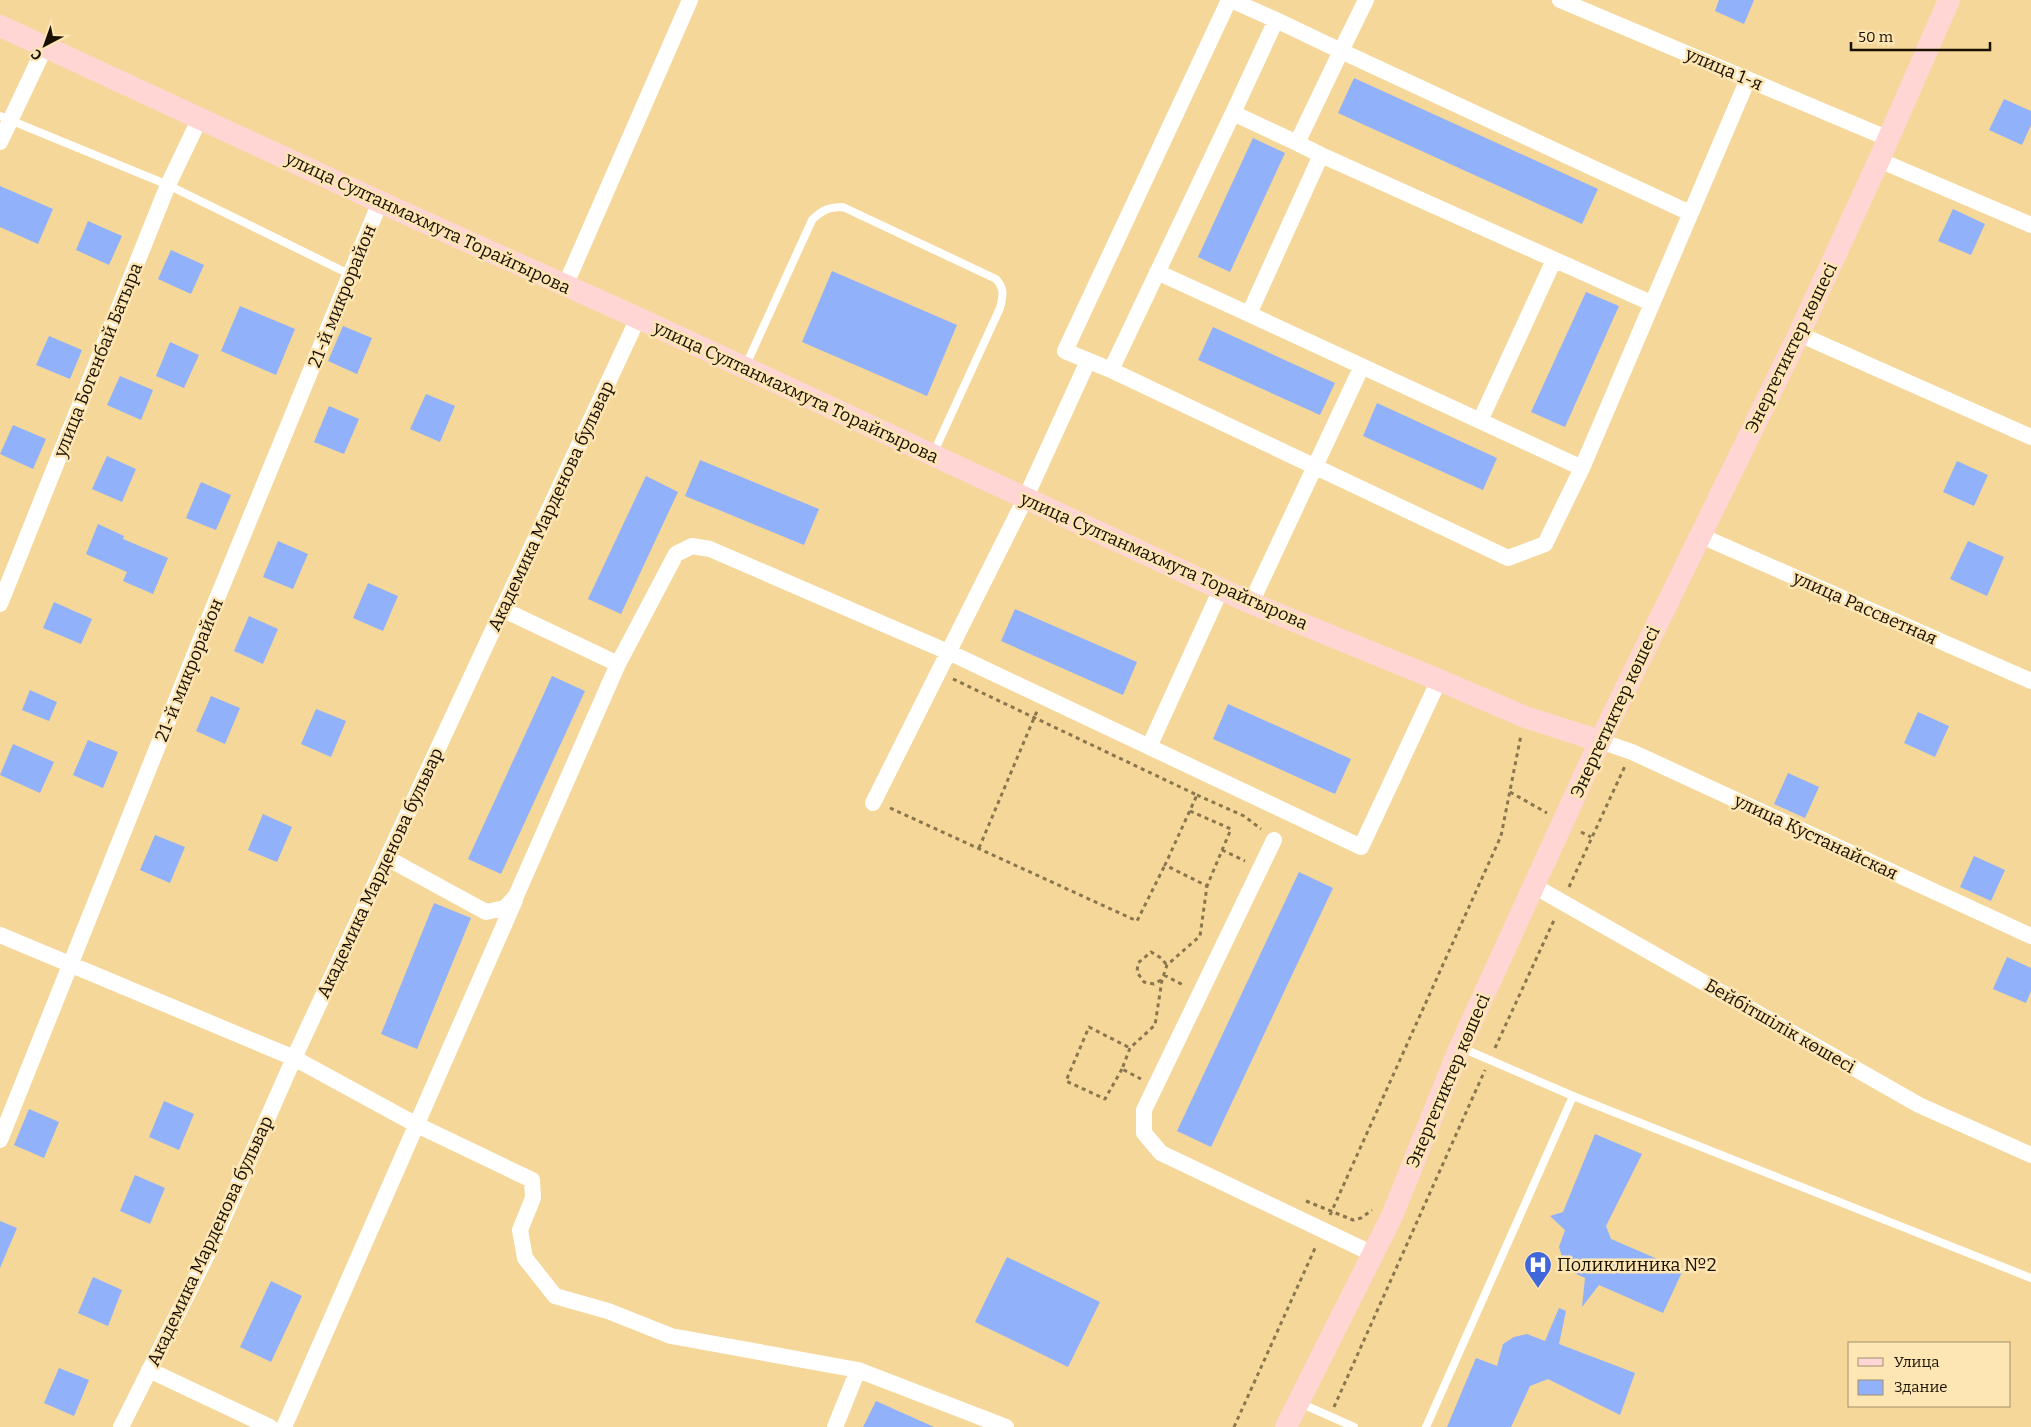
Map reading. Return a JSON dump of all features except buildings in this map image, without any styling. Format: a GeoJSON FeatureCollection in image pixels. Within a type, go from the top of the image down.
{"type":"FeatureCollection","features":[{"type":"Feature","properties":{"kind":"main road","name":"Энергетиктер көшесі"},"geometry":{"type":"LineString","coordinates":[[1286,1427],[1392,1216],[1460,1047],[1600,741],[1799,334],[1879,160],[1949,0]]}},
{"type":"Feature","properties":{"kind":"main road","name":"улица Султанмахмута Торайгырова"},"geometry":{"type":"LineString","coordinates":[[0,26],[380,202],[638,318],[1251,603],[1525,717],[1600,741]]}},
{"type":"Feature","properties":{"kind":"street"},"geometry":{"type":"LineString","coordinates":[[565,286],[690,0]]}},
{"type":"Feature","properties":{"kind":"street"},"geometry":{"type":"LineString","coordinates":[[1690,213],[1230,0],[1065,351],[1111,370],[1508,558],[1545,544],[1582,468],[1748,79]]}},
{"type":"Feature","properties":{"kind":"street"},"geometry":{"type":"LineString","coordinates":[[1297,143],[1366,0]]}},
{"type":"Feature","properties":{"kind":"street","name":"улица 1-я"},"geometry":{"type":"LineString","coordinates":[[1560,0],[1888,139]]}},
{"type":"Feature","properties":{"kind":"street"},"geometry":{"type":"LineString","coordinates":[[1111,370],[1276,20]]}},
{"type":"Feature","properties":{"kind":"street"},"geometry":{"type":"LineString","coordinates":[[0,142],[5,118],[45,46]]}},
{"type":"Feature","properties":{"kind":"street"},"geometry":{"type":"LineString","coordinates":[[1232,113],[1652,303]]}},
{"type":"Feature","properties":{"kind":"street","name":"улица Богенбай Батыра"},"geometry":{"type":"LineString","coordinates":[[0,604],[168,185],[200,118]]}},
{"type":"Feature","properties":{"kind":"street"},"geometry":{"type":"LineString","coordinates":[[1249,314],[1322,155]]}},
{"type":"Feature","properties":{"kind":"street"},"geometry":{"type":"LineString","coordinates":[[1879,160],[2031,225]]}},
{"type":"Feature","properties":{"kind":"street","name":"21-й микрорайон"},"geometry":{"type":"LineString","coordinates":[[0,1140],[216,601],[380,202]]}},
{"type":"Feature","properties":{"kind":"street"},"geometry":{"type":"LineString","coordinates":[[1480,421],[1554,260]]}},
{"type":"Feature","properties":{"kind":"street"},"geometry":{"type":"LineString","coordinates":[[1157,272],[1582,468]]}},
{"type":"Feature","properties":{"kind":"street","name":"Академика Марденова бульвар"},"geometry":{"type":"LineString","coordinates":[[121,1427],[209,1251],[294,1058],[638,318]]}},
{"type":"Feature","properties":{"kind":"street"},"geometry":{"type":"LineString","coordinates":[[1799,334],[2031,437]]}},
{"type":"Feature","properties":{"kind":"street"},"geometry":{"type":"LineString","coordinates":[[880,805],[1088,361]]}},
{"type":"Feature","properties":{"kind":"street"},"geometry":{"type":"LineString","coordinates":[[1251,603],[1362,366]]}},
{"type":"Feature","properties":{"kind":"street","name":"улица Рассветная"},"geometry":{"type":"LineString","coordinates":[[1699,536],[2031,681]]}},
{"type":"Feature","properties":{"kind":"street"},"geometry":{"type":"LineString","coordinates":[[284,1427],[618,664],[676,554],[692,546],[710,548],[952,653],[1361,847],[1439,680]]}},
{"type":"Feature","properties":{"kind":"street"},"geometry":{"type":"LineString","coordinates":[[1149,747],[1221,589]]}},
{"type":"Feature","properties":{"kind":"street"},"geometry":{"type":"LineString","coordinates":[[502,609],[618,664]]}},
{"type":"Feature","properties":{"kind":"street","name":"улица Кустанайская"},"geometry":{"type":"LineString","coordinates":[[1600,741],[1632,752],[2031,936]]}},
{"type":"Feature","properties":{"kind":"street"},"geometry":{"type":"LineString","coordinates":[[1274,840],[1262,869],[1144,1110],[1144,1133],[1161,1153],[1373,1254]]}},
{"type":"Feature","properties":{"kind":"street"},"geometry":{"type":"LineString","coordinates":[[387,858],[486,912],[505,908],[516,896]]}},
{"type":"Feature","properties":{"kind":"street","name":"Бейбітшілік көшесі"},"geometry":{"type":"LineString","coordinates":[[1534,886],[1919,1105],[2031,1155]]}},
{"type":"Feature","properties":{"kind":"street"},"geometry":{"type":"LineString","coordinates":[[0,934],[294,1058],[415,1124],[532,1180],[533,1198],[520,1230],[525,1258],[555,1296],[608,1311],[671,1336],[858,1370],[1006,1427]]}},
{"type":"Feature","properties":{"kind":"street"},"geometry":{"type":"LineString","coordinates":[[150,1370],[270,1427]]}},
{"type":"Feature","properties":{"kind":"street"},"geometry":{"type":"LineString","coordinates":[[835,1427],[858,1370]]}},
{"type":"Feature","properties":{"kind":"lane"},"geometry":{"type":"LineString","coordinates":[[5,118],[168,185],[351,275]]}},
{"type":"Feature","properties":{"kind":"lane"},"geometry":{"type":"LineString","coordinates":[[745,368],[812,220],[822,210],[843,207],[996,279],[1002,286],[1004,296],[1000,308],[932,456]]}},
{"type":"Feature","properties":{"kind":"lane"},"geometry":{"type":"LineString","coordinates":[[1460,1047],[1573,1096],[2031,1278]]}},
{"type":"Feature","properties":{"kind":"lane"},"geometry":{"type":"LineString","coordinates":[[1426,1427],[1573,1096]]}},
{"type":"Feature","properties":{"kind":"lane"},"geometry":{"type":"LineString","coordinates":[[1298,1402],[1354,1427]]}},
{"type":"Feature","properties":{"kind":"path"},"geometry":{"type":"LineString","coordinates":[[952,653],[945,676],[1197,796],[1244,816],[1274,840]]}},
{"type":"Feature","properties":{"kind":"path"},"geometry":{"type":"LineString","coordinates":[[979,848],[1043,696]]}},
{"type":"Feature","properties":{"kind":"path"},"geometry":{"type":"LineString","coordinates":[[1234,1427],[1502,836],[1525,717]]}},
{"type":"Feature","properties":{"kind":"path"},"geometry":{"type":"LineString","coordinates":[[1330,1416],[1490,1060],[1632,752]]}},
{"type":"Feature","properties":{"kind":"path"},"geometry":{"type":"LineString","coordinates":[[880,805],[979,848],[1137,921],[1197,796]]}},
{"type":"Feature","properties":{"kind":"path"},"geometry":{"type":"LineString","coordinates":[[1130,1048],[1090,1027],[1066,1081],[1105,1099],[1122,1069],[1130,1048],[1155,1025],[1162,980],[1168,965],[1200,936],[1207,886],[1231,829],[1190,811]]}},
{"type":"Feature","properties":{"kind":"path"},"geometry":{"type":"LineString","coordinates":[[1222,850],[1262,869]]}},
{"type":"Feature","properties":{"kind":"path"},"geometry":{"type":"LineString","coordinates":[[1165,865],[1207,886]]}},
{"type":"Feature","properties":{"kind":"path"},"geometry":{"type":"LineString","coordinates":[[1162,980],[1154,984],[1144,982],[1137,972],[1138,963],[1151,952],[1168,965]]}},
{"type":"Feature","properties":{"kind":"path"},"geometry":{"type":"LineString","coordinates":[[1164,974],[1201,994]]}},
{"type":"Feature","properties":{"kind":"path"},"geometry":{"type":"LineString","coordinates":[[1122,1069],[1156,1087]]}},
{"type":"Feature","properties":{"kind":"path"},"geometry":{"type":"LineString","coordinates":[[1306,1201],[1353,1220],[1362,1218],[1375,1208]]}},
{"type":"Feature","properties":{"kind":"place","name":"Поликлиника №2"},"geometry":{"type":"Point","coordinates":[1538,1289]}}]}
